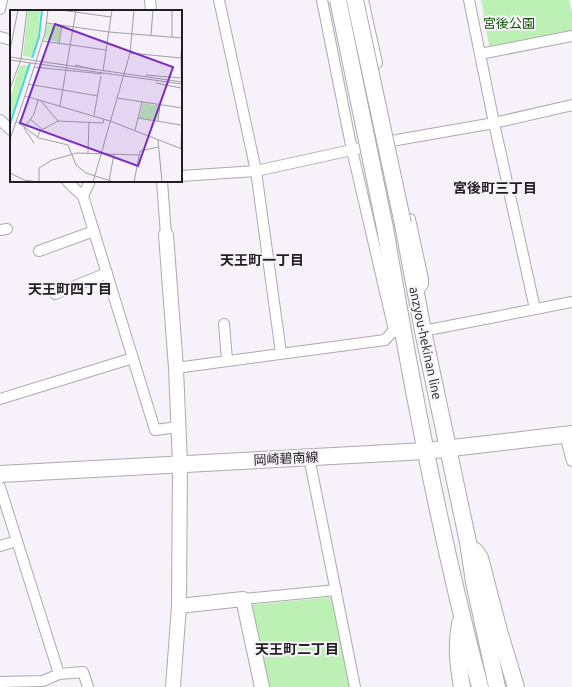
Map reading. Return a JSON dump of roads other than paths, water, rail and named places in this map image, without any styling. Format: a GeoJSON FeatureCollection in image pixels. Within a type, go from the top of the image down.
{"type":"FeatureCollection","features":[{"type":"Feature","properties":{"kind":"main road","name":"anzyou-hekinan line"},"geometry":{"type":"LineString","coordinates":[[338,0],[385,228],[399,334],[426,451],[461,616],[480,687]]}},
{"type":"Feature","properties":{"kind":"main road","name":"anzyou-hekinan line"},"geometry":{"type":"LineString","coordinates":[[355,0],[403,224],[423,331],[497,687]]}},
{"type":"Feature","properties":{"kind":"main road","name":"岡崎碧南線"},"geometry":{"type":"LineString","coordinates":[[0,474],[153,467],[180,464],[426,451],[569,434]]}},
{"type":"Feature","properties":{"kind":"main road"},"geometry":{"type":"LineString","coordinates":[[468,542],[480,558],[499,631],[516,687]]}},
{"type":"Feature","properties":{"kind":"main road"},"geometry":{"type":"LineString","coordinates":[[461,616],[457,640],[458,664],[462,687]]}},
{"type":"Feature","properties":{"kind":"street"},"geometry":{"type":"LineString","coordinates":[[0,9],[2,0]]}},
{"type":"Feature","properties":{"kind":"street"},"geometry":{"type":"LineString","coordinates":[[150,0],[151,10]]}},
{"type":"Feature","properties":{"kind":"street"},"geometry":{"type":"LineString","coordinates":[[219,0],[256,171],[281,353]]}},
{"type":"Feature","properties":{"kind":"street"},"geometry":{"type":"LineString","coordinates":[[176,368],[385,340],[399,334],[352,150],[322,0]]}},
{"type":"Feature","properties":{"kind":"street"},"geometry":{"type":"LineString","coordinates":[[363,0],[423,284],[416,295]]}},
{"type":"Feature","properties":{"kind":"street"},"geometry":{"type":"LineString","coordinates":[[469,0],[494,122],[536,310]]}},
{"type":"Feature","properties":{"kind":"street"},"geometry":{"type":"LineString","coordinates":[[480,54],[572,36]]}},
{"type":"Feature","properties":{"kind":"street"},"geometry":{"type":"LineString","coordinates":[[0,37],[10,40]]}},
{"type":"Feature","properties":{"kind":"street"},"geometry":{"type":"LineString","coordinates":[[182,176],[256,171],[393,141],[494,122],[572,105]]}},
{"type":"Feature","properties":{"kind":"street"},"geometry":{"type":"LineString","coordinates":[[0,120],[10,127]]}},
{"type":"Feature","properties":{"kind":"street"},"geometry":{"type":"LineString","coordinates":[[68,182],[83,196],[155,430],[178,427]]}},
{"type":"Feature","properties":{"kind":"street"},"geometry":{"type":"LineString","coordinates":[[83,196],[90,182]]}},
{"type":"Feature","properties":{"kind":"street"},"geometry":{"type":"LineString","coordinates":[[162,182],[176,368],[180,464],[179,606],[173,687]]}},
{"type":"Feature","properties":{"kind":"street"},"geometry":{"type":"LineString","coordinates":[[39,251],[94,231]]}},
{"type":"Feature","properties":{"kind":"street"},"geometry":{"type":"LineString","coordinates":[[55,294],[107,273]]}},
{"type":"Feature","properties":{"kind":"street"},"geometry":{"type":"LineString","coordinates":[[423,331],[572,302]]}},
{"type":"Feature","properties":{"kind":"street"},"geometry":{"type":"LineString","coordinates":[[224,324],[227,360]]}},
{"type":"Feature","properties":{"kind":"street"},"geometry":{"type":"LineString","coordinates":[[0,399],[133,358]]}},
{"type":"Feature","properties":{"kind":"street"},"geometry":{"type":"LineString","coordinates":[[569,434],[572,461]]}},
{"type":"Feature","properties":{"kind":"street"},"geometry":{"type":"LineString","coordinates":[[309,457],[355,687]]}},
{"type":"Feature","properties":{"kind":"street"},"geometry":{"type":"LineString","coordinates":[[0,487],[59,674]]}},
{"type":"Feature","properties":{"kind":"street"},"geometry":{"type":"LineString","coordinates":[[0,546],[17,541]]}},
{"type":"Feature","properties":{"kind":"street"},"geometry":{"type":"LineString","coordinates":[[179,606],[336,590]]}},
{"type":"Feature","properties":{"kind":"street"},"geometry":{"type":"LineString","coordinates":[[243,599],[262,687]]}},
{"type":"Feature","properties":{"kind":"street"},"geometry":{"type":"LineString","coordinates":[[0,682],[43,681],[59,674],[83,672],[88,687]]}},
{"type":"Feature","properties":{"kind":"district","name":"宮後町三丁目"},"geometry":{"type":"Point","coordinates":[495,188]}},
{"type":"Feature","properties":{"kind":"district","name":"天王町一丁目"},"geometry":{"type":"Point","coordinates":[262,260]}},
{"type":"Feature","properties":{"kind":"district","name":"天王町四丁目"},"geometry":{"type":"Point","coordinates":[70,289]}},
{"type":"Feature","properties":{"kind":"district","name":"天王町二丁目"},"geometry":{"type":"Point","coordinates":[297,649]}},
{"type":"Feature","properties":{"kind":"park label","name":"宮後公園"},"geometry":{"type":"Point","coordinates":[509,23]}}]}
